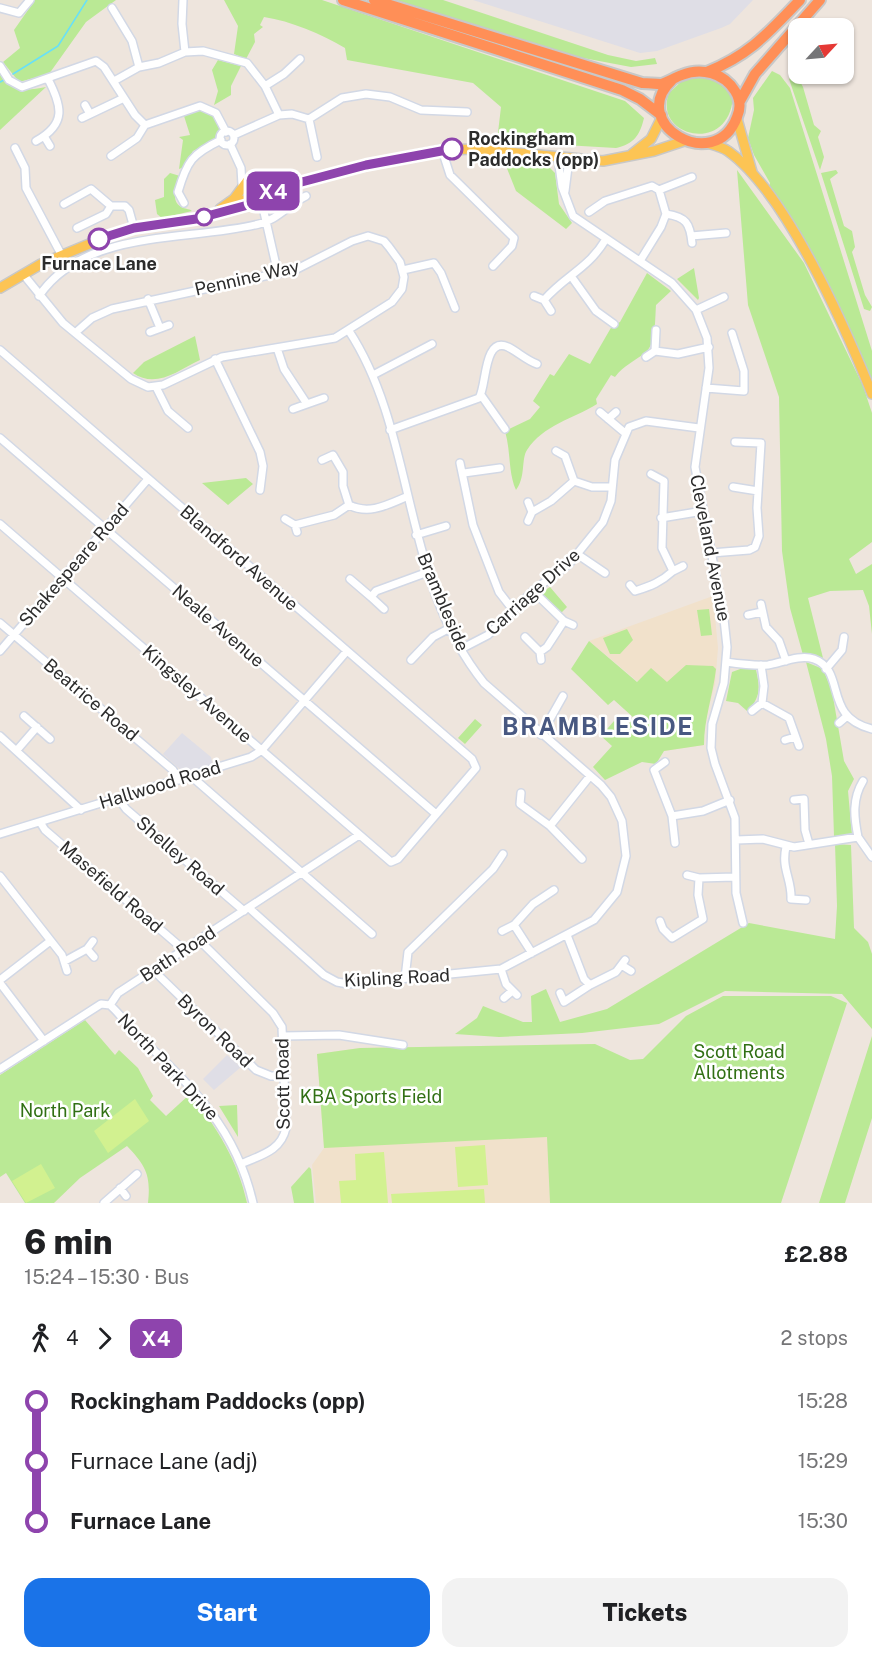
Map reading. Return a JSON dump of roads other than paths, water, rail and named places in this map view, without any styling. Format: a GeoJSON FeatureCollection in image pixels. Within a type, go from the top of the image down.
{"type":"FeatureCollection","features":[{"type":"Feature","properties":{"kind":"highway"},"geometry":{"type":"LineString","coordinates":[[343,0],[622,90],[640,99],[661,116],[671,132],[684,141],[707,143],[724,135],[737,119],[740,101],[755,74],[820,0]]}},
{"type":"Feature","properties":{"kind":"highway"},"geometry":{"type":"LineString","coordinates":[[374,0],[642,83],[661,84],[688,73],[707,72],[753,48],[800,0]]}},
{"type":"Feature","properties":{"kind":"highway"},"geometry":{"type":"LineString","coordinates":[[707,72],[724,79],[740,101]]}},
{"type":"Feature","properties":{"kind":"highway"},"geometry":{"type":"LineString","coordinates":[[661,116],[660,99],[672,80]]}},
{"type":"Feature","properties":{"kind":"main road"},"geometry":{"type":"LineString","coordinates":[[628,157],[651,139],[661,116]]}},
{"type":"Feature","properties":{"kind":"main road"},"geometry":{"type":"LineString","coordinates":[[737,119],[752,172]]}},
{"type":"Feature","properties":{"kind":"main road"},"geometry":{"type":"LineString","coordinates":[[0,288],[61,255],[134,228],[211,215],[294,184],[366,165],[442,150],[475,149],[603,161],[628,157],[684,141]]}},
{"type":"Feature","properties":{"kind":"main road"},"geometry":{"type":"LineString","coordinates":[[707,143],[726,150],[752,172],[784,219],[816,274],[853,347],[872,394]]}},
{"type":"Feature","properties":{"kind":"main road"},"geometry":{"type":"LineString","coordinates":[[211,215],[232,201],[248,184],[294,184]]}},
{"type":"Feature","properties":{"kind":"main road"},"geometry":{"type":"LineString","coordinates":[[248,184],[263,187],[256,200]]}},
{"type":"Feature","properties":{"kind":"main road"},"geometry":{"type":"LineString","coordinates":[[248,184],[242,198],[256,200]]}},
{"type":"Feature","properties":{"kind":"street"},"geometry":{"type":"LineString","coordinates":[[0,8],[19,13],[30,0]]}},
{"type":"Feature","properties":{"kind":"street"},"geometry":{"type":"LineString","coordinates":[[183,0],[182,24],[185,52]]}},
{"type":"Feature","properties":{"kind":"street"},"geometry":{"type":"LineString","coordinates":[[112,8],[132,41],[139,67]]}},
{"type":"Feature","properties":{"kind":"street"},"geometry":{"type":"LineString","coordinates":[[114,81],[139,67],[159,63],[185,52],[203,51],[246,63],[265,86],[279,115]]}},
{"type":"Feature","properties":{"kind":"street"},"geometry":{"type":"LineString","coordinates":[[97,61],[101,53]]}},
{"type":"Feature","properties":{"kind":"street"},"geometry":{"type":"LineString","coordinates":[[265,86],[284,74],[300,59]]}},
{"type":"Feature","properties":{"kind":"street"},"geometry":{"type":"LineString","coordinates":[[2,69],[16,85],[29,86],[87,62],[97,61]]}},
{"type":"Feature","properties":{"kind":"street"},"geometry":{"type":"LineString","coordinates":[[97,61],[114,81],[135,115],[146,125]]}},
{"type":"Feature","properties":{"kind":"street"},"geometry":{"type":"LineString","coordinates":[[36,141],[44,136],[58,118],[59,101],[48,79]]}},
{"type":"Feature","properties":{"kind":"street"},"geometry":{"type":"LineString","coordinates":[[309,119],[320,109],[342,98],[366,94],[390,97],[421,110],[467,111]]}},
{"type":"Feature","properties":{"kind":"street"},"geometry":{"type":"LineString","coordinates":[[82,118],[124,98]]}},
{"type":"Feature","properties":{"kind":"street"},"geometry":{"type":"LineString","coordinates":[[85,105],[90,114]]}},
{"type":"Feature","properties":{"kind":"street"},"geometry":{"type":"LineString","coordinates":[[111,156],[137,138],[146,125],[200,106],[216,113],[225,132],[234,135]]}},
{"type":"Feature","properties":{"kind":"street"},"geometry":{"type":"LineString","coordinates":[[248,184],[230,144],[234,135],[279,115],[292,114],[309,119]]}},
{"type":"Feature","properties":{"kind":"street"},"geometry":{"type":"LineString","coordinates":[[309,119],[317,157]]}},
{"type":"Feature","properties":{"kind":"street"},"geometry":{"type":"LineString","coordinates":[[225,132],[221,135],[221,140],[225,145],[230,144]]}},
{"type":"Feature","properties":{"kind":"street"},"geometry":{"type":"LineString","coordinates":[[44,136],[50,146]]}},
{"type":"Feature","properties":{"kind":"street"},"geometry":{"type":"LineString","coordinates":[[184,202],[178,192],[191,158],[200,150],[221,140]]}},
{"type":"Feature","properties":{"kind":"street"},"geometry":{"type":"LineString","coordinates":[[15,148],[25,168],[25,187],[61,255]]}},
{"type":"Feature","properties":{"kind":"street"},"geometry":{"type":"LineString","coordinates":[[442,150],[450,175],[514,238],[513,246],[493,266]]}},
{"type":"Feature","properties":{"kind":"street","name":"Cleveland Avenue"},"geometry":{"type":"LineString","coordinates":[[558,158],[564,196],[573,216],[672,283],[696,310],[705,329],[709,347],[695,467],[726,633],[726,662],[722,692],[712,724],[711,748],[717,771],[730,800],[736,840],[735,877],[743,923]]}},
{"type":"Feature","properties":{"kind":"street"},"geometry":{"type":"LineString","coordinates":[[564,196],[569,159]]}},
{"type":"Feature","properties":{"kind":"street"},"geometry":{"type":"LineString","coordinates":[[659,190],[692,177]]}},
{"type":"Feature","properties":{"kind":"street"},"geometry":{"type":"LineString","coordinates":[[589,212],[605,201],[644,188],[652,186],[659,190],[666,214],[661,227],[639,261]]}},
{"type":"Feature","properties":{"kind":"street"},"geometry":{"type":"LineString","coordinates":[[64,204],[91,189],[111,206],[125,206],[129,210],[134,228]]}},
{"type":"Feature","properties":{"kind":"street"},"geometry":{"type":"LineString","coordinates":[[39,296],[62,269],[127,244],[265,222],[306,196]]}},
{"type":"Feature","properties":{"kind":"street"},"geometry":{"type":"LineString","coordinates":[[256,200],[265,222],[278,274]]}},
{"type":"Feature","properties":{"kind":"street"},"geometry":{"type":"LineString","coordinates":[[77,228],[106,214],[111,206]]}},
{"type":"Feature","properties":{"kind":"street"},"geometry":{"type":"LineString","coordinates":[[666,214],[683,218],[689,226],[692,240],[726,233]]}},
{"type":"Feature","properties":{"kind":"street","name":"Pennine Way"},"geometry":{"type":"LineString","coordinates":[[75,333],[98,315],[148,299],[278,274],[316,261],[352,241],[368,236],[384,242],[404,270]]}},
{"type":"Feature","properties":{"kind":"street"},"geometry":{"type":"LineString","coordinates":[[544,300],[562,280],[591,262],[606,239]]}},
{"type":"Feature","properties":{"kind":"street"},"geometry":{"type":"LineString","coordinates":[[23,274],[39,296],[75,333],[140,385],[156,387],[215,359],[321,342],[349,331],[392,302],[404,283],[404,270],[434,263],[441,273],[455,308]]}},
{"type":"Feature","properties":{"kind":"street"},"geometry":{"type":"LineString","coordinates":[[571,276],[596,311],[614,324]]}},
{"type":"Feature","properties":{"kind":"street"},"geometry":{"type":"LineString","coordinates":[[534,296],[544,300],[551,311]]}},
{"type":"Feature","properties":{"kind":"street"},"geometry":{"type":"LineString","coordinates":[[696,310],[724,297]]}},
{"type":"Feature","properties":{"kind":"street"},"geometry":{"type":"LineString","coordinates":[[148,299],[160,328]]}},
{"type":"Feature","properties":{"kind":"street"},"geometry":{"type":"LineString","coordinates":[[150,332],[169,325]]}},
{"type":"Feature","properties":{"kind":"street"},"geometry":{"type":"LineString","coordinates":[[655,351],[656,330]]}},
{"type":"Feature","properties":{"kind":"street","name":"Brambleside"},"geometry":{"type":"LineString","coordinates":[[349,331],[373,375],[390,430],[416,535],[450,628],[461,649],[484,683],[601,785],[616,808],[625,833],[626,856],[621,882],[608,904],[594,920],[501,969]]}},
{"type":"Feature","properties":{"kind":"street"},"geometry":{"type":"LineString","coordinates":[[706,388],[744,391],[744,371],[732,333]]}},
{"type":"Feature","properties":{"kind":"street"},"geometry":{"type":"LineString","coordinates":[[373,375],[423,345],[432,344]]}},
{"type":"Feature","properties":{"kind":"street"},"geometry":{"type":"LineString","coordinates":[[505,429],[481,395],[486,360],[494,348],[502,345],[537,364]]}},
{"type":"Feature","properties":{"kind":"street"},"geometry":{"type":"LineString","coordinates":[[646,357],[655,351],[670,355],[709,347]]}},
{"type":"Feature","properties":{"kind":"street"},"geometry":{"type":"LineString","coordinates":[[277,348],[284,369],[307,404]]}},
{"type":"Feature","properties":{"kind":"street","name":"Blandford Avenue"},"geometry":{"type":"LineString","coordinates":[[0,350],[472,759],[477,766],[436,814]]}},
{"type":"Feature","properties":{"kind":"street"},"geometry":{"type":"LineString","coordinates":[[215,359],[260,452],[263,466],[260,490]]}},
{"type":"Feature","properties":{"kind":"street"},"geometry":{"type":"LineString","coordinates":[[156,387],[164,406],[188,428]]}},
{"type":"Feature","properties":{"kind":"street"},"geometry":{"type":"LineString","coordinates":[[390,430],[439,406],[473,401],[481,395]]}},
{"type":"Feature","properties":{"kind":"street"},"geometry":{"type":"LineString","coordinates":[[293,409],[324,398]]}},
{"type":"Feature","properties":{"kind":"street"},"geometry":{"type":"LineString","coordinates":[[600,412],[625,434],[632,424],[646,422],[699,428]]}},
{"type":"Feature","properties":{"kind":"street"},"geometry":{"type":"LineString","coordinates":[[608,419],[616,412]]}},
{"type":"Feature","properties":{"kind":"street","name":"Carriage Drive"},"geometry":{"type":"LineString","coordinates":[[461,649],[488,635],[533,591],[557,574],[577,554],[607,516],[615,460],[625,434]]}},
{"type":"Feature","properties":{"kind":"street","name":"Neale Avenue"},"geometry":{"type":"LineString","coordinates":[[0,438],[436,814]]}},
{"type":"Feature","properties":{"kind":"street"},"geometry":{"type":"LineString","coordinates":[[711,554],[724,551],[743,552],[754,547],[759,536],[758,491],[761,443],[735,442]]}},
{"type":"Feature","properties":{"kind":"street"},"geometry":{"type":"LineString","coordinates":[[556,451],[568,455],[574,481]]}},
{"type":"Feature","properties":{"kind":"street"},"geometry":{"type":"LineString","coordinates":[[322,459],[335,453],[343,472],[343,486],[349,506]]}},
{"type":"Feature","properties":{"kind":"street"},"geometry":{"type":"LineString","coordinates":[[460,463],[464,472],[473,525],[499,592],[513,610]]}},
{"type":"Feature","properties":{"kind":"street"},"geometry":{"type":"LineString","coordinates":[[464,472],[500,468]]}},
{"type":"Feature","properties":{"kind":"street"},"geometry":{"type":"LineString","coordinates":[[651,474],[667,479],[661,518],[662,548],[673,571]]}},
{"type":"Feature","properties":{"kind":"street","name":"Shakespeare Road"},"geometry":{"type":"LineString","coordinates":[[0,651],[148,479]]}},
{"type":"Feature","properties":{"kind":"street"},"geometry":{"type":"LineString","coordinates":[[574,481],[592,487],[612,487]]}},
{"type":"Feature","properties":{"kind":"street"},"geometry":{"type":"LineString","coordinates":[[528,521],[532,512],[551,501],[574,481]]}},
{"type":"Feature","properties":{"kind":"street"},"geometry":{"type":"LineString","coordinates":[[733,487],[758,491]]}},
{"type":"Feature","properties":{"kind":"street"},"geometry":{"type":"LineString","coordinates":[[285,519],[296,529],[334,515],[349,506],[364,511],[373,510],[406,498]]}},
{"type":"Feature","properties":{"kind":"street"},"geometry":{"type":"LineString","coordinates":[[528,502],[532,512]]}},
{"type":"Feature","properties":{"kind":"street"},"geometry":{"type":"LineString","coordinates":[[661,518],[703,511]]}},
{"type":"Feature","properties":{"kind":"street","name":"Kingsley Avenue"},"geometry":{"type":"LineString","coordinates":[[0,524],[359,835],[394,862],[436,814]]}},
{"type":"Feature","properties":{"kind":"street"},"geometry":{"type":"LineString","coordinates":[[416,535],[446,526]]}},
{"type":"Feature","properties":{"kind":"street"},"geometry":{"type":"LineString","coordinates":[[577,554],[605,573]]}},
{"type":"Feature","properties":{"kind":"street"},"geometry":{"type":"LineString","coordinates":[[630,585],[635,591],[646,588],[661,582],[673,571],[683,566]]}},
{"type":"Feature","properties":{"kind":"street"},"geometry":{"type":"LineString","coordinates":[[371,597],[380,588],[428,572]]}},
{"type":"Feature","properties":{"kind":"street"},"geometry":{"type":"LineString","coordinates":[[350,579],[384,609]]}},
{"type":"Feature","properties":{"kind":"street"},"geometry":{"type":"LineString","coordinates":[[533,591],[564,621],[573,626]]}},
{"type":"Feature","properties":{"kind":"street"},"geometry":{"type":"LineString","coordinates":[[747,615],[761,608],[766,627],[781,645],[786,660]]}},
{"type":"Feature","properties":{"kind":"street"},"geometry":{"type":"LineString","coordinates":[[540,652],[547,647],[564,621]]}},
{"type":"Feature","properties":{"kind":"street","name":"Beatrice Road"},"geometry":{"type":"LineString","coordinates":[[0,623],[173,771],[179,780]]}},
{"type":"Feature","properties":{"kind":"street"},"geometry":{"type":"LineString","coordinates":[[411,660],[433,637],[450,628]]}},
{"type":"Feature","properties":{"kind":"street"},"geometry":{"type":"LineString","coordinates":[[525,637],[540,652],[541,660]]}},
{"type":"Feature","properties":{"kind":"street"},"geometry":{"type":"LineString","coordinates":[[826,669],[842,650],[844,637]]}},
{"type":"Feature","properties":{"kind":"street","name":"Hallwood Road"},"geometry":{"type":"LineString","coordinates":[[0,834],[251,758],[262,750],[347,651]]}},
{"type":"Feature","properties":{"kind":"street"},"geometry":{"type":"LineString","coordinates":[[726,662],[761,665],[786,660],[813,659],[826,669],[833,679],[837,701],[846,717],[872,729]]}},
{"type":"Feature","properties":{"kind":"street"},"geometry":{"type":"LineString","coordinates":[[752,711],[762,704],[764,686],[761,665]]}},
{"type":"Feature","properties":{"kind":"street"},"geometry":{"type":"LineString","coordinates":[[542,735],[563,696]]}},
{"type":"Feature","properties":{"kind":"street"},"geometry":{"type":"LineString","coordinates":[[762,704],[789,718],[799,746]]}},
{"type":"Feature","properties":{"kind":"street"},"geometry":{"type":"LineString","coordinates":[[24,716],[50,739]]}},
{"type":"Feature","properties":{"kind":"street"},"geometry":{"type":"LineString","coordinates":[[839,723],[846,717]]}},
{"type":"Feature","properties":{"kind":"street"},"geometry":{"type":"LineString","coordinates":[[17,750],[37,727]]}},
{"type":"Feature","properties":{"kind":"street"},"geometry":{"type":"LineString","coordinates":[[0,736],[81,810]]}},
{"type":"Feature","properties":{"kind":"street"},"geometry":{"type":"LineString","coordinates":[[785,740],[795,737]]}},
{"type":"Feature","properties":{"kind":"street"},"geometry":{"type":"LineString","coordinates":[[665,762],[653,769],[672,816],[675,843]]}},
{"type":"Feature","properties":{"kind":"street"},"geometry":{"type":"LineString","coordinates":[[191,776],[372,934]]}},
{"type":"Feature","properties":{"kind":"street"},"geometry":{"type":"LineString","coordinates":[[550,826],[590,776]]}},
{"type":"Feature","properties":{"kind":"street"},"geometry":{"type":"LineString","coordinates":[[863,781],[856,795],[854,807],[858,837],[872,857]]}},
{"type":"Feature","properties":{"kind":"street"},"geometry":{"type":"LineString","coordinates":[[521,793],[520,804],[550,826],[582,859]]}},
{"type":"Feature","properties":{"kind":"street","name":"Shelley Road"},"geometry":{"type":"LineString","coordinates":[[118,798],[126,808],[247,910]]}},
{"type":"Feature","properties":{"kind":"street"},"geometry":{"type":"LineString","coordinates":[[794,800],[804,799],[805,830],[809,844]]}},
{"type":"Feature","properties":{"kind":"street"},"geometry":{"type":"LineString","coordinates":[[672,816],[703,811],[730,800]]}},
{"type":"Feature","properties":{"kind":"street","name":"Masefield Road"},"geometry":{"type":"LineString","coordinates":[[40,822],[45,830],[184,950]]}},
{"type":"Feature","properties":{"kind":"street","name":"Bath Road"},"geometry":{"type":"LineString","coordinates":[[0,1070],[100,1004],[110,1005],[118,993],[359,835]]}},
{"type":"Feature","properties":{"kind":"street"},"geometry":{"type":"LineString","coordinates":[[736,840],[763,839],[786,847],[858,837]]}},
{"type":"Feature","properties":{"kind":"street"},"geometry":{"type":"LineString","coordinates":[[786,847],[783,863],[791,886],[791,899],[806,900]]}},
{"type":"Feature","properties":{"kind":"street"},"geometry":{"type":"LineString","coordinates":[[405,978],[408,951],[493,869],[503,854]]}},
{"type":"Feature","properties":{"kind":"street"},"geometry":{"type":"LineString","coordinates":[[687,875],[699,878],[735,877]]}},
{"type":"Feature","properties":{"kind":"street"},"geometry":{"type":"LineString","coordinates":[[0,876],[65,961],[67,970]]}},
{"type":"Feature","properties":{"kind":"street"},"geometry":{"type":"LineString","coordinates":[[660,921],[663,929],[672,938],[703,919],[698,895],[699,878]]}},
{"type":"Feature","properties":{"kind":"street"},"geometry":{"type":"LineString","coordinates":[[502,931],[514,925],[532,903],[554,890]]}},
{"type":"Feature","properties":{"kind":"street","name":"Kipling Road"},"geometry":{"type":"LineString","coordinates":[[247,910],[324,975],[337,982],[348,984],[485,973],[501,969]]}},
{"type":"Feature","properties":{"kind":"street"},"geometry":{"type":"LineString","coordinates":[[514,925],[532,953]]}},
{"type":"Feature","properties":{"kind":"street"},"geometry":{"type":"LineString","coordinates":[[567,935],[584,979],[590,985]]}},
{"type":"Feature","properties":{"kind":"street"},"geometry":{"type":"LineString","coordinates":[[44,1041],[0,982],[48,940]]}},
{"type":"Feature","properties":{"kind":"street"},"geometry":{"type":"LineString","coordinates":[[65,961],[87,949],[93,941]]}},
{"type":"Feature","properties":{"kind":"street","name":"Scott Road"},"geometry":{"type":"LineString","coordinates":[[200,941],[273,1013],[282,1027],[286,1128],[284,1138],[272,1150],[241,1164]]}},
{"type":"Feature","properties":{"kind":"street"},"geometry":{"type":"LineString","coordinates":[[87,949],[94,957]]}},
{"type":"Feature","properties":{"kind":"street"},"geometry":{"type":"LineString","coordinates":[[560,993],[560,1003],[616,972],[624,963],[631,971]]}},
{"type":"Feature","properties":{"kind":"street"},"geometry":{"type":"LineString","coordinates":[[501,969],[514,993],[504,998]]}},
{"type":"Feature","properties":{"kind":"street","name":"Byron Road"},"geometry":{"type":"LineString","coordinates":[[153,970],[256,1070],[271,1076],[285,1076]]}},
{"type":"Feature","properties":{"kind":"street","name":"North Park Drive"},"geometry":{"type":"LineString","coordinates":[[110,1005],[206,1103],[222,1125],[241,1164],[253,1203]]}},
{"type":"Feature","properties":{"kind":"street"},"geometry":{"type":"LineString","coordinates":[[283,1036],[339,1035],[403,1045]]}},
{"type":"Feature","properties":{"kind":"street"},"geometry":{"type":"LineString","coordinates":[[104,1203],[137,1174]]}},
{"type":"Feature","properties":{"kind":"street"},"geometry":{"type":"LineString","coordinates":[[120,1188],[126,1196]]}},
{"type":"Feature","properties":{"kind":"waterway"},"geometry":{"type":"LineString","coordinates":[[13,74],[58,46],[87,0]]}},
{"type":"Feature","properties":{"kind":"waterway"},"geometry":{"type":"LineString","coordinates":[[0,82],[4,80]]}},
{"type":"Feature","properties":{"kind":"place","name":"Rockingham Paddocks (opp)"},"geometry":{"type":"Point","coordinates":[452,149]}},
{"type":"Feature","properties":{"kind":"place","name":"Furnace Lane"},"geometry":{"type":"Point","coordinates":[99,239]}},
{"type":"Feature","properties":{"kind":"district","name":"BRAMBLESIDE"},"geometry":{"type":"Point","coordinates":[598,727]}},
{"type":"Feature","properties":{"kind":"park label","name":"Scott Road Allotments"},"geometry":{"type":"Point","coordinates":[739,1062]}},
{"type":"Feature","properties":{"kind":"park label","name":"KBA Sports Field"},"geometry":{"type":"Point","coordinates":[371,1097]}},
{"type":"Feature","properties":{"kind":"park label","name":"North Park"},"geometry":{"type":"Point","coordinates":[65,1111]}}]}
